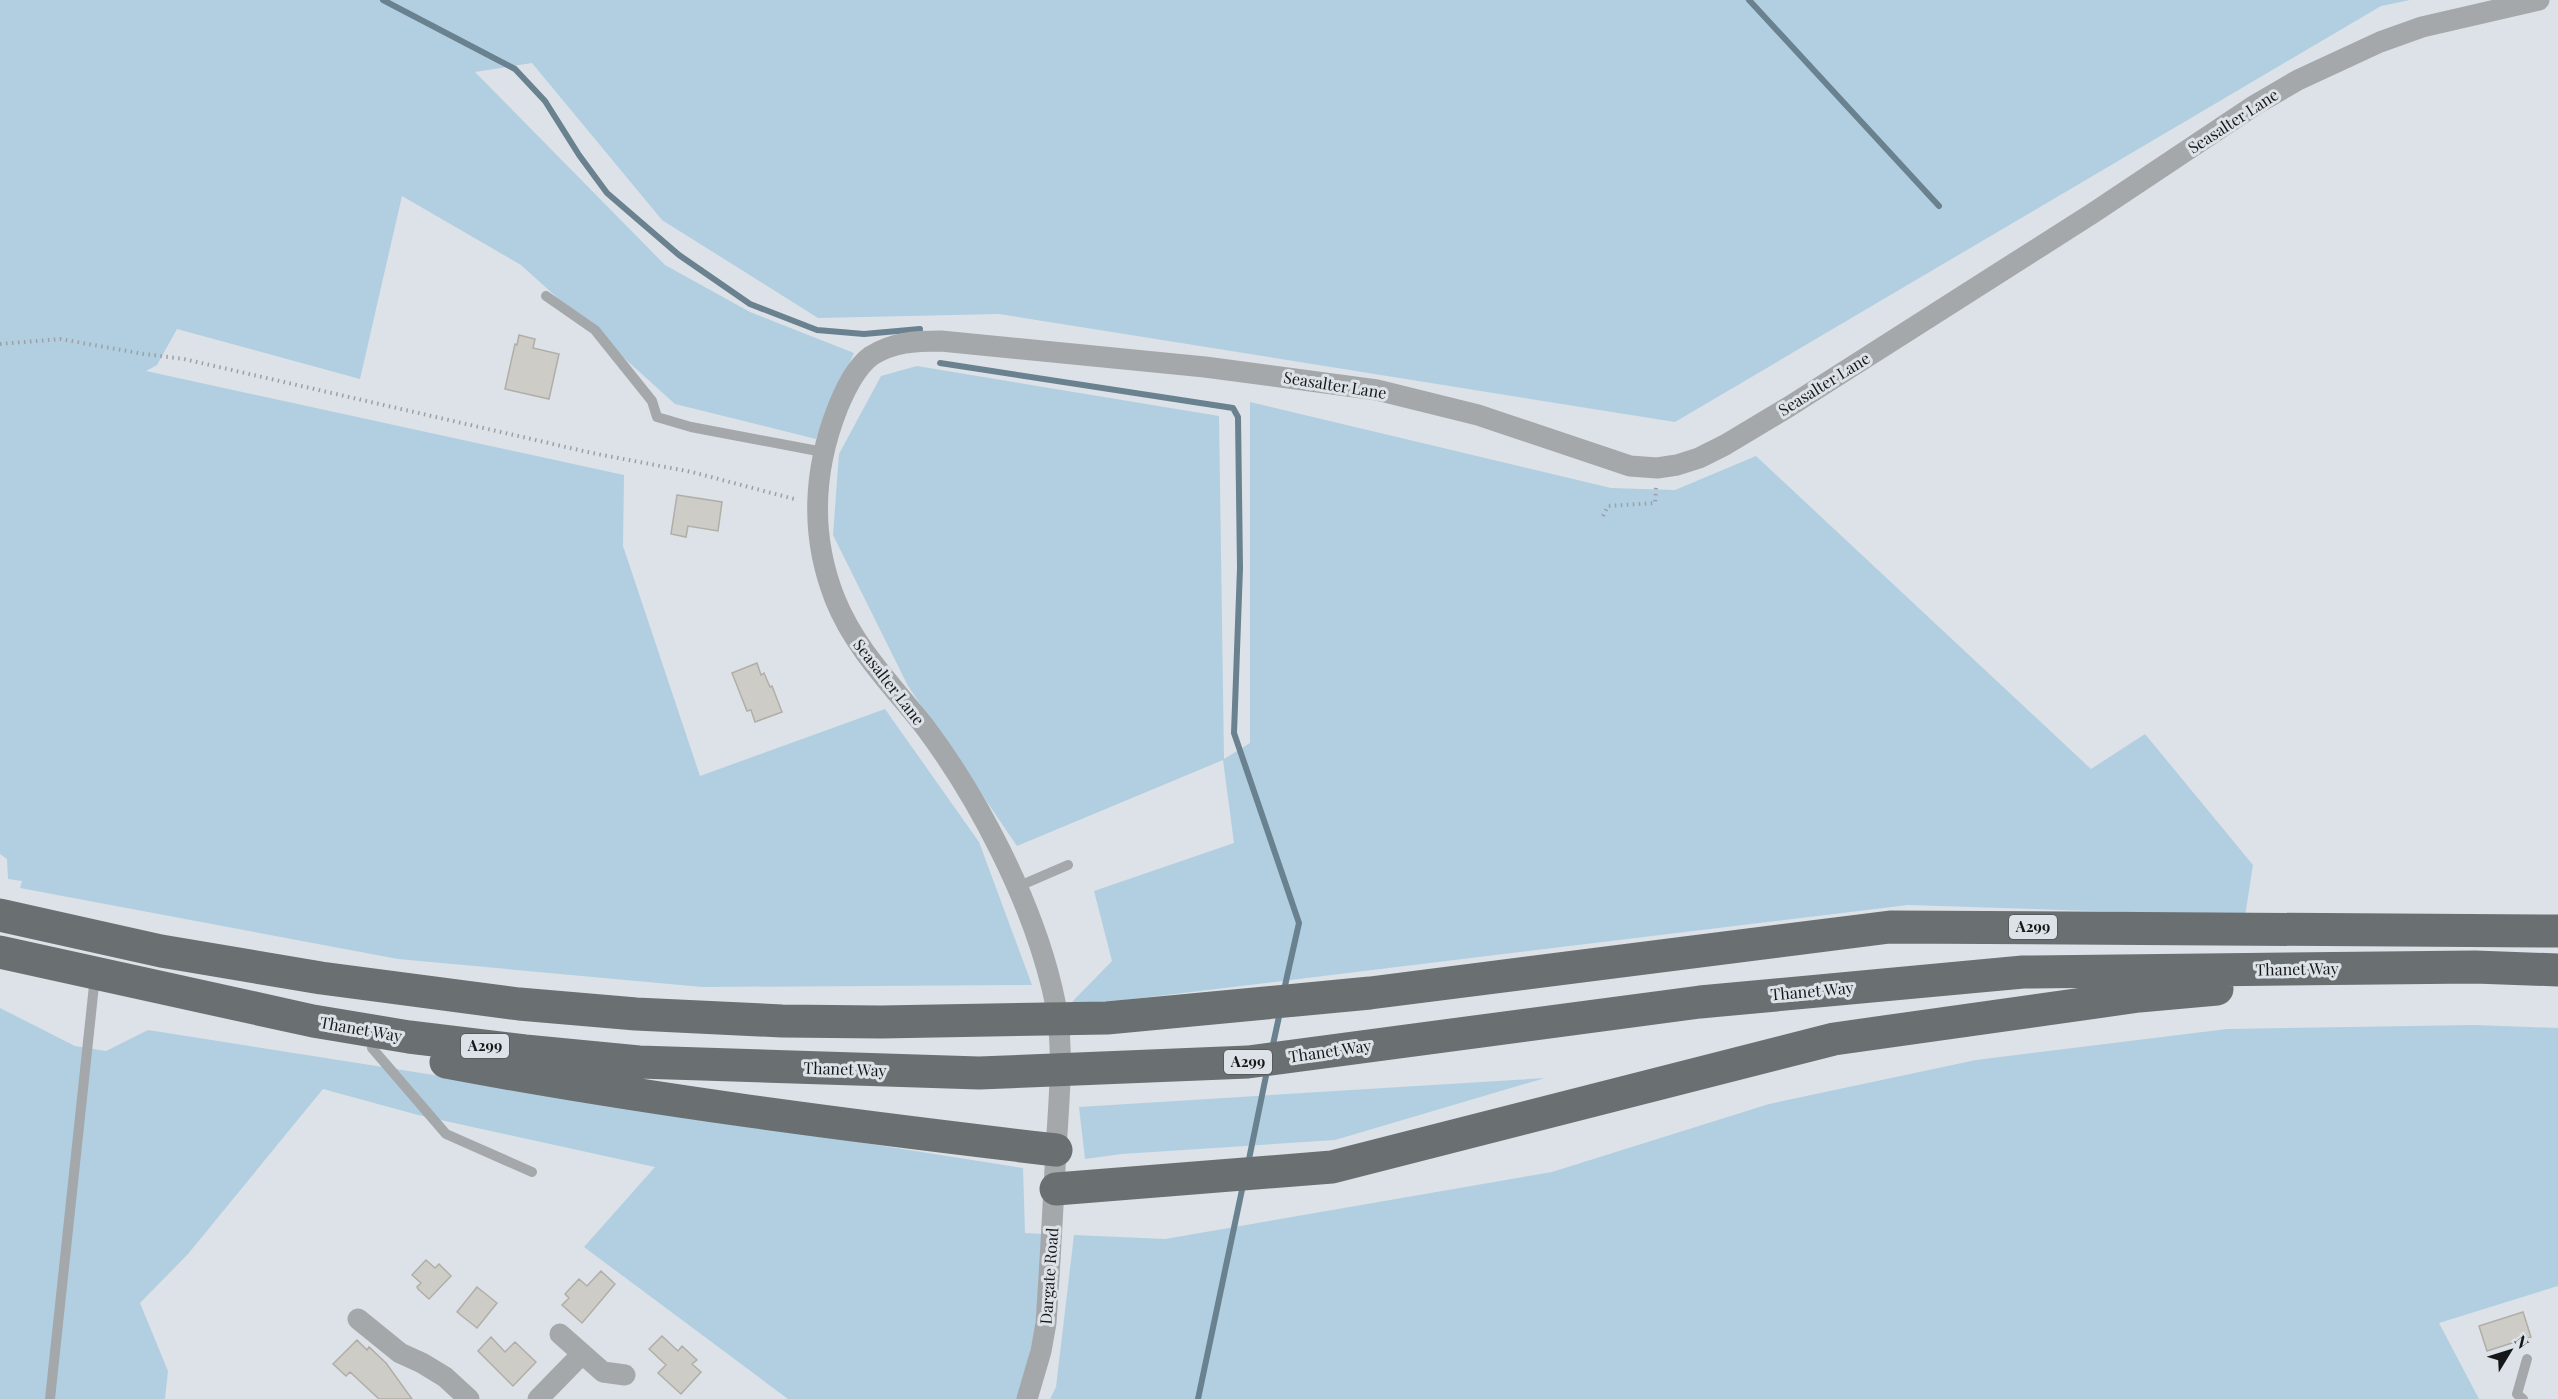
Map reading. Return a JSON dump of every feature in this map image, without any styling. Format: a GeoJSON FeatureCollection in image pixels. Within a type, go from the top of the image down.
{"type":"FeatureCollection","features":[{"type":"Feature","properties":{"kind":"highway","name":"A299"},"geometry":{"type":"LineString","coordinates":[[0,915],[161,951],[321,978],[519,1004],[636,1014],[782,1021],[1107,1018],[1370,993],[1890,927],[2558,931]]}},
{"type":"Feature","properties":{"kind":"highway","name":"Thanet Way"},"geometry":{"type":"LineString","coordinates":[[0,952],[314,1021],[409,1037],[639,1062],[979,1073],[1248,1062],[1516,1024],[1700,1002],[2023,972],[2475,967],[2558,970]]}},
{"type":"Feature","properties":{"kind":"highway"},"geometry":{"type":"LineString","coordinates":[[1056,1188],[1332,1167],[1834,1039],[2139,996],[2475,967]]}},
{"type":"Feature","properties":{"kind":"highway"},"geometry":{"type":"LineString","coordinates":[[241,1005],[327,1039],[526,1077],[816,1122],[1056,1150]]}},
{"type":"Feature","properties":{"kind":"street","name":"Seasalter Lane"},"geometry":{"type":"LineString","coordinates":[[1056,1150],[1061,1095],[1060,1034],[1052,987],[1017,887],[992,834],[955,770],[924,726],[874,666],[845,622],[824,565],[817,502],[823,452],[843,395],[863,363],[894,345],[913,341],[941,341],[1205,367],[1377,390],[1478,415],[1630,466],[1657,468],[1699,458],[1744,434],[2028,255],[2298,80],[2380,42],[2422,27],[2539,0]]}},
{"type":"Feature","properties":{"kind":"street","name":"Dargate Road"},"geometry":{"type":"LineString","coordinates":[[1027,1399],[1041,1351],[1046,1323],[1056,1188],[1056,1150]]}},
{"type":"Feature","properties":{"kind":"street"},"geometry":{"type":"LineString","coordinates":[[358,1319],[400,1353],[445,1377],[469,1399]]}},
{"type":"Feature","properties":{"kind":"street"},"geometry":{"type":"LineString","coordinates":[[560,1334],[603,1372],[625,1375]]}},
{"type":"Feature","properties":{"kind":"street"},"geometry":{"type":"LineString","coordinates":[[538,1399],[582,1354]]}},
{"type":"Feature","properties":{"kind":"lane"},"geometry":{"type":"LineString","coordinates":[[546,296],[595,330],[652,401],[657,417],[691,427],[823,452]]}},
{"type":"Feature","properties":{"kind":"lane"},"geometry":{"type":"LineString","coordinates":[[1017,887],[1068,865]]}},
{"type":"Feature","properties":{"kind":"lane"},"geometry":{"type":"LineString","coordinates":[[50,1399],[95,974]]}},
{"type":"Feature","properties":{"kind":"lane"},"geometry":{"type":"LineString","coordinates":[[372,1048],[446,1134],[532,1172]]}},
{"type":"Feature","properties":{"kind":"lane"},"geometry":{"type":"LineString","coordinates":[[2523,1399],[2517,1394],[2528,1359]]}},
{"type":"Feature","properties":{"kind":"path"},"geometry":{"type":"LineString","coordinates":[[0,344],[60,339],[184,359],[626,460],[692,472],[761,492],[817,502]]}},
{"type":"Feature","properties":{"kind":"path"},"geometry":{"type":"LineString","coordinates":[[1603,516],[1608,506],[1655,503],[1657,468]]}},
{"type":"Feature","properties":{"kind":"shaded area"},"geometry":{"type":"Polygon","coordinates":[[[0,0],[2410,0],[2381,6],[1675,422],[999,314],[818,318],[662,220],[532,63],[475,72],[665,265],[750,312],[854,353],[816,439],[675,404],[521,265],[402,196],[360,379],[177,329],[157,365],[146,371],[624,475],[623,546],[700,776],[885,709],[979,842],[1032,985],[702,987],[398,959],[20,888],[22,881],[8,879],[7,859],[0,854],[0,0]]]}},
{"type":"Feature","properties":{"kind":"shaded area"},"geometry":{"type":"Polygon","coordinates":[[[917,366],[1219,416],[1224,759],[1250,743],[1250,402],[1611,488],[1675,490],[1756,456],[2091,769],[2145,734],[2253,865],[2245,916],[1908,905],[1067,1007],[1112,961],[1094,891],[1234,843],[1223,760],[1017,846],[908,686],[833,535],[839,454],[881,376],[917,366]]]}},
{"type":"Feature","properties":{"kind":"shaded area"},"geometry":{"type":"Polygon","coordinates":[[[0,1008],[75,1046],[106,1051],[148,1030],[1023,1168],[1025,1233],[1044,1234],[1035,1329],[1022,1390],[1018,1399],[788,1399],[584,1247],[655,1167],[418,1115],[323,1089],[188,1254],[140,1303],[168,1371],[165,1399],[0,1399],[0,1008]]]}},
{"type":"Feature","properties":{"kind":"shaded area"},"geometry":{"type":"Polygon","coordinates":[[[2474,1025],[2558,1028],[2558,1286],[2439,1323],[2479,1399],[1050,1399],[1056,1387],[1074,1235],[1165,1239],[1552,1172],[1769,1104],[1976,1060],[2227,1029],[2474,1025]]]}},
{"type":"Feature","properties":{"kind":"shaded area"},"geometry":{"type":"Polygon","coordinates":[[[1545,1078],[1335,1140],[1122,1154],[1085,1159],[1079,1107],[1545,1078]]]}},
{"type":"Feature","properties":{"kind":"building"},"geometry":{"type":"Polygon","coordinates":[[[519,335],[535,339],[533,348],[559,354],[549,399],[505,389],[519,335]]]}},
{"type":"Feature","properties":{"kind":"building"},"geometry":{"type":"Polygon","coordinates":[[[677,495],[722,502],[718,531],[688,526],[686,537],[671,534],[677,495]]]}},
{"type":"Feature","properties":{"kind":"building"},"geometry":{"type":"Polygon","coordinates":[[[757,663],[761,675],[764,673],[770,687],[772,686],[782,712],[755,722],[751,710],[747,711],[732,673],[757,663]]]}},
{"type":"Feature","properties":{"kind":"building"},"geometry":{"type":"Polygon","coordinates":[[[426,1260],[435,1268],[439,1264],[451,1276],[429,1299],[418,1289],[421,1283],[412,1275],[426,1260]]]}},
{"type":"Feature","properties":{"kind":"building"},"geometry":{"type":"Polygon","coordinates":[[[601,1271],[615,1284],[582,1323],[562,1305],[569,1298],[565,1294],[579,1279],[587,1286],[601,1271]]]}},
{"type":"Feature","properties":{"kind":"building"},"geometry":{"type":"Polygon","coordinates":[[[477,1287],[497,1303],[477,1328],[457,1312],[477,1287]]]}},
{"type":"Feature","properties":{"kind":"building"},"geometry":{"type":"Polygon","coordinates":[[[2523,1312],[2531,1337],[2487,1351],[2479,1326],[2523,1312]]]}},
{"type":"Feature","properties":{"kind":"building"},"geometry":{"type":"Polygon","coordinates":[[[662,1336],[678,1351],[682,1346],[697,1360],[692,1364],[701,1372],[681,1394],[658,1373],[666,1365],[649,1349],[662,1336]]]}},
{"type":"Feature","properties":{"kind":"building"},"geometry":{"type":"Polygon","coordinates":[[[491,1337],[505,1352],[515,1342],[536,1362],[513,1386],[478,1351],[491,1337]]]}},
{"type":"Feature","properties":{"kind":"building"},"geometry":{"type":"Polygon","coordinates":[[[357,1340],[367,1350],[369,1347],[386,1363],[412,1399],[379,1399],[350,1372],[346,1376],[333,1364],[357,1340]]]}},
{"type":"Feature","properties":{"kind":"waterway"},"geometry":{"type":"LineString","coordinates":[[383,0],[515,69],[545,101],[579,155],[607,193],[679,255],[750,304],[817,330],[864,334],[920,329]]}},
{"type":"Feature","properties":{"kind":"waterway"},"geometry":{"type":"LineString","coordinates":[[1749,0],[1939,206]]}},
{"type":"Feature","properties":{"kind":"waterway"},"geometry":{"type":"LineString","coordinates":[[940,363],[1233,408],[1238,417],[1240,568],[1234,733],[1299,923],[1284,990]]}},
{"type":"Feature","properties":{"kind":"waterway"},"geometry":{"type":"LineString","coordinates":[[1272,1049],[1280,1012]]}},
{"type":"Feature","properties":{"kind":"waterway"},"geometry":{"type":"LineString","coordinates":[[1248,1164],[1267,1071]]}},
{"type":"Feature","properties":{"kind":"waterway"},"geometry":{"type":"LineString","coordinates":[[1198,1399],[1243,1185]]}}]}
